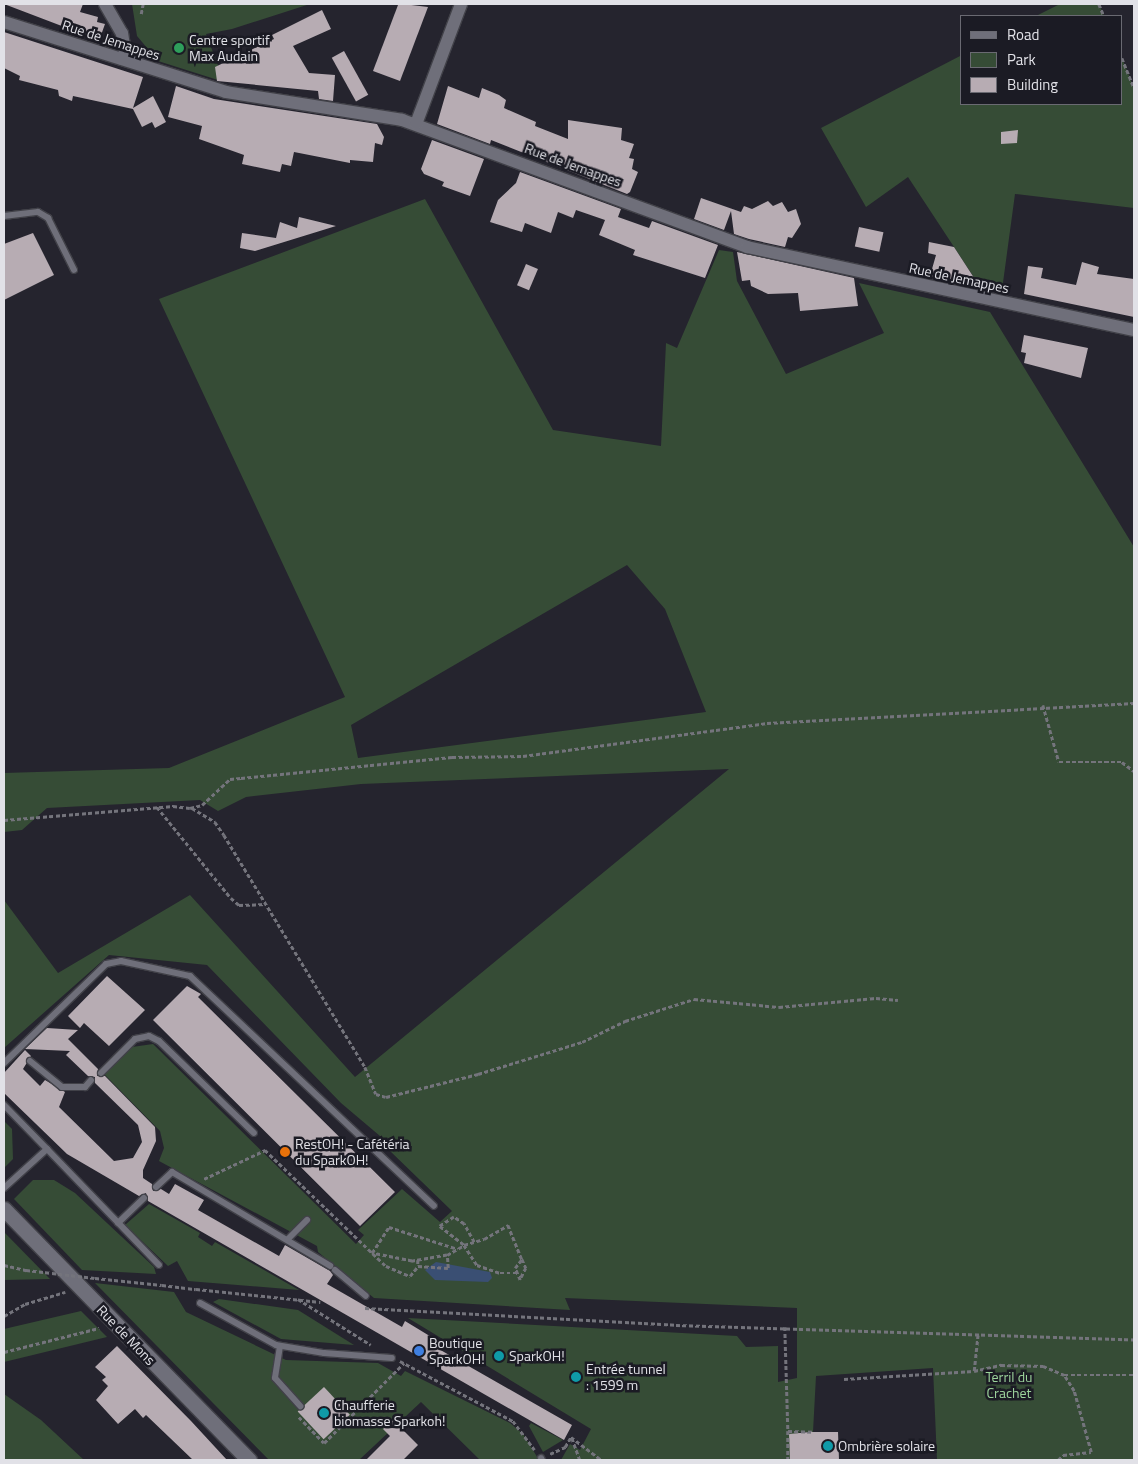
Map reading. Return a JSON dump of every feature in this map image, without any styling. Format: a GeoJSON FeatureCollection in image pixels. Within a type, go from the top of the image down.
{"type":"FeatureCollection","features":[{"type":"Feature","properties":{"kind":"main road","name":"Rue de Mons"},"geometry":{"type":"LineString","coordinates":[[4,1209],[249,1460]]}},
{"type":"Feature","properties":{"kind":"street"},"geometry":{"type":"LineString","coordinates":[[105,4],[122,33],[125,53],[121,59]]}},
{"type":"Feature","properties":{"kind":"street"},"geometry":{"type":"LineString","coordinates":[[416,124],[461,4]]}},
{"type":"Feature","properties":{"kind":"street","name":"Rue de Jemappes"},"geometry":{"type":"LineString","coordinates":[[4,22],[226,92],[416,124],[747,247],[1134,330]]}},
{"type":"Feature","properties":{"kind":"lane"},"geometry":{"type":"LineString","coordinates":[[4,216],[38,212],[48,218],[74,270]]}},
{"type":"Feature","properties":{"kind":"lane"},"geometry":{"type":"LineString","coordinates":[[4,1063],[20,1050],[106,964],[121,962],[190,976],[434,1206]]}},
{"type":"Feature","properties":{"kind":"lane"},"geometry":{"type":"LineString","coordinates":[[101,1072],[135,1039],[148,1036],[159,1041],[254,1133]]}},
{"type":"Feature","properties":{"kind":"lane"},"geometry":{"type":"LineString","coordinates":[[30,1060],[62,1087],[84,1087],[91,1080]]}},
{"type":"Feature","properties":{"kind":"lane"},"geometry":{"type":"LineString","coordinates":[[4,1105],[159,1265]]}},
{"type":"Feature","properties":{"kind":"lane"},"geometry":{"type":"LineString","coordinates":[[4,1188],[47,1149]]}},
{"type":"Feature","properties":{"kind":"lane"},"geometry":{"type":"LineString","coordinates":[[156,1187],[172,1172],[288,1239],[333,1268],[366,1296]]}},
{"type":"Feature","properties":{"kind":"lane"},"geometry":{"type":"LineString","coordinates":[[118,1223],[144,1198]]}},
{"type":"Feature","properties":{"kind":"lane"},"geometry":{"type":"LineString","coordinates":[[288,1239],[307,1220]]}},
{"type":"Feature","properties":{"kind":"lane"},"geometry":{"type":"LineString","coordinates":[[200,1303],[280,1346],[392,1358]]}},
{"type":"Feature","properties":{"kind":"lane"},"geometry":{"type":"LineString","coordinates":[[280,1346],[275,1378],[300,1406]]}},
{"type":"Feature","properties":{"kind":"path"},"geometry":{"type":"LineString","coordinates":[[141,14],[143,4]]}},
{"type":"Feature","properties":{"kind":"path"},"geometry":{"type":"LineString","coordinates":[[1123,60],[1134,88]]}},
{"type":"Feature","properties":{"kind":"path"},"geometry":{"type":"LineString","coordinates":[[4,820],[157,807],[190,808],[202,805],[230,779],[452,757],[523,756],[767,723],[1043,705],[1134,703]]}},
{"type":"Feature","properties":{"kind":"path"},"geometry":{"type":"LineString","coordinates":[[1043,705],[1059,762],[1122,762],[1134,771]]}},
{"type":"Feature","properties":{"kind":"path"},"geometry":{"type":"LineString","coordinates":[[157,807],[231,898],[239,905],[266,904]]}},
{"type":"Feature","properties":{"kind":"path"},"geometry":{"type":"LineString","coordinates":[[190,808],[215,822],[365,1067],[376,1094],[386,1097],[478,1074],[582,1042],[625,1021],[694,999],[778,1007],[876,998],[898,1000]]}},
{"type":"Feature","properties":{"kind":"path"},"geometry":{"type":"LineString","coordinates":[[194,1184],[265,1150],[372,1253],[406,1276],[414,1274],[418,1266],[418,1260]]}},
{"type":"Feature","properties":{"kind":"path"},"geometry":{"type":"LineString","coordinates":[[474,1242],[464,1224],[454,1217],[440,1226],[464,1245],[477,1265],[500,1274],[516,1273]]}},
{"type":"Feature","properties":{"kind":"path"},"geometry":{"type":"LineString","coordinates":[[372,1253],[418,1260],[447,1255],[508,1225],[522,1259],[525,1276],[520,1280],[516,1273],[516,1262],[522,1259]]}},
{"type":"Feature","properties":{"kind":"path"},"geometry":{"type":"LineString","coordinates":[[372,1253],[389,1227],[458,1249]]}},
{"type":"Feature","properties":{"kind":"path"},"geometry":{"type":"LineString","coordinates":[[418,1266],[448,1268],[447,1255]]}},
{"type":"Feature","properties":{"kind":"path"},"geometry":{"type":"LineString","coordinates":[[4,1265],[26,1270],[320,1302]]}},
{"type":"Feature","properties":{"kind":"path"},"geometry":{"type":"LineString","coordinates":[[4,1316],[44,1296],[80,1288]]}},
{"type":"Feature","properties":{"kind":"path"},"geometry":{"type":"LineString","coordinates":[[298,1299],[392,1358],[513,1421],[523,1429],[541,1459],[565,1447],[571,1437]]}},
{"type":"Feature","properties":{"kind":"path"},"geometry":{"type":"LineString","coordinates":[[365,1308],[978,1335],[1134,1339]]}},
{"type":"Feature","properties":{"kind":"path"},"geometry":{"type":"LineString","coordinates":[[4,1352],[115,1324]]}},
{"type":"Feature","properties":{"kind":"path"},"geometry":{"type":"LineString","coordinates":[[785,1327],[788,1460]]}},
{"type":"Feature","properties":{"kind":"path"},"geometry":{"type":"LineString","coordinates":[[974,1371],[978,1335]]}},
{"type":"Feature","properties":{"kind":"path"},"geometry":{"type":"LineString","coordinates":[[296,1414],[324,1443],[404,1364]]}},
{"type":"Feature","properties":{"kind":"path"},"geometry":{"type":"LineString","coordinates":[[844,1379],[974,1371],[1000,1365],[1044,1366],[1064,1374],[1134,1375]]}},
{"type":"Feature","properties":{"kind":"path"},"geometry":{"type":"LineString","coordinates":[[1058,1460],[1063,1455],[1091,1452],[1074,1391],[1064,1374]]}},
{"type":"Feature","properties":{"kind":"path"},"geometry":{"type":"LineString","coordinates":[[788,1431],[814,1432]]}},
{"type":"Feature","properties":{"kind":"path"},"geometry":{"type":"LineString","coordinates":[[571,1437],[580,1460]]}},
{"type":"Feature","properties":{"kind":"path"},"geometry":{"type":"LineString","coordinates":[[571,1437],[602,1460]]}},
{"type":"Feature","properties":{"kind":"green space","name":"Centre sportif Max Audain"},"geometry":{"type":"Polygon","coordinates":[[[132,4],[310,4],[232,29],[206,34],[219,68],[218,80],[158,61],[137,36],[132,4]]]}},
{"type":"Feature","properties":{"kind":"green space"},"geometry":{"type":"Polygon","coordinates":[[[1060,4],[1099,4],[1104,15],[1038,15],[1060,4]]]}},
{"type":"Feature","properties":{"kind":"green space"},"geometry":{"type":"Polygon","coordinates":[[[960,56],[960,105],[1123,105],[1123,60],[1134,88],[1134,208],[1015,194],[1002,290],[981,288],[908,177],[866,207],[821,128],[960,56]]]}},
{"type":"Feature","properties":{"kind":"green space","name":"Terril du Crachet"},"geometry":{"type":"Polygon","coordinates":[[[425,199],[553,430],[661,446],[666,343],[677,348],[719,250],[733,252],[737,281],[786,374],[884,333],[859,283],[990,312],[1134,547],[1134,1460],[937,1460],[933,1368],[816,1376],[813,1432],[799,1432],[798,1460],[561,1460],[570,1444],[580,1450],[591,1429],[408,1318],[737,1336],[746,1347],[778,1346],[778,1382],[797,1378],[797,1308],[565,1298],[570,1310],[374,1298],[318,1252],[317,1246],[159,1161],[164,1148],[160,1131],[104,1074],[132,1047],[153,1044],[356,1244],[364,1235],[358,1230],[402,1189],[440,1222],[452,1211],[390,1151],[393,1147],[341,1103],[207,965],[109,955],[4,1048],[4,900],[58,973],[190,895],[355,1077],[729,769],[361,784],[246,797],[218,811],[200,800],[47,808],[22,830],[4,832],[4,773],[169,768],[345,697],[159,299],[425,199]],[[627,565],[351,725],[358,758],[706,712],[665,609],[627,565]]]}},
{"type":"Feature","properties":{"kind":"green space"},"geometry":{"type":"Polygon","coordinates":[[[4,1121],[12,1129],[13,1159],[4,1168],[4,1121]]]}},
{"type":"Feature","properties":{"kind":"green space"},"geometry":{"type":"Polygon","coordinates":[[[33,1180],[54,1180],[75,1193],[154,1267],[156,1274],[82,1270],[14,1199],[33,1180]]]}},
{"type":"Feature","properties":{"kind":"green space"},"geometry":{"type":"Polygon","coordinates":[[[149,1204],[200,1233],[198,1237],[212,1246],[215,1242],[299,1290],[188,1281],[177,1261],[168,1266],[125,1225],[149,1204]]]}},
{"type":"Feature","properties":{"kind":"green space"},"geometry":{"type":"Polygon","coordinates":[[[4,1232],[50,1279],[4,1280],[4,1232]]]}},
{"type":"Feature","properties":{"kind":"green space"},"geometry":{"type":"Polygon","coordinates":[[[95,1283],[174,1292],[186,1312],[286,1360],[378,1363],[401,1376],[405,1371],[510,1423],[523,1434],[539,1460],[480,1460],[421,1402],[359,1460],[269,1460],[95,1283]]]}},
{"type":"Feature","properties":{"kind":"green space"},"geometry":{"type":"Polygon","coordinates":[[[219,1299],[298,1310],[354,1345],[281,1339],[213,1302],[219,1299]]]}},
{"type":"Feature","properties":{"kind":"green space"},"geometry":{"type":"Polygon","coordinates":[[[81,1311],[107,1337],[4,1362],[4,1329],[81,1311]]]}},
{"type":"Feature","properties":{"kind":"green space"},"geometry":{"type":"Polygon","coordinates":[[[4,1394],[41,1420],[84,1460],[4,1460],[4,1394]]]}},
{"type":"Feature","properties":{"kind":"green space"},"geometry":{"type":"Polygon","coordinates":[[[531,1423],[563,1440],[543,1452],[529,1426],[531,1423]]]}},
{"type":"Feature","properties":{"kind":"water"},"geometry":{"type":"Polygon","coordinates":[[[436,1262],[490,1272],[492,1278],[488,1282],[435,1280],[425,1270],[436,1262]]]}},
{"type":"Feature","properties":{"kind":"building"},"geometry":{"type":"Polygon","coordinates":[[[4,4],[83,4],[80,12],[98,17],[97,22],[105,24],[100,38],[88,36],[4,4]]]}},
{"type":"Feature","properties":{"kind":"building"},"geometry":{"type":"Polygon","coordinates":[[[398,5],[428,7],[400,81],[373,71],[398,5]]]}},
{"type":"Feature","properties":{"kind":"building"},"geometry":{"type":"Polygon","coordinates":[[[322,10],[331,29],[293,46],[309,73],[335,75],[333,101],[319,99],[318,91],[217,81],[215,67],[274,39],[272,35],[322,10]]]}},
{"type":"Feature","properties":{"kind":"building"},"geometry":{"type":"Polygon","coordinates":[[[4,32],[143,77],[133,108],[153,96],[166,122],[155,128],[152,122],[142,127],[133,109],[73,96],[72,101],[59,96],[58,90],[19,80],[20,76],[4,68],[4,32]]]}},
{"type":"Feature","properties":{"kind":"building"},"geometry":{"type":"Polygon","coordinates":[[[344,51],[368,95],[356,102],[332,58],[344,51]]]}},
{"type":"Feature","properties":{"kind":"building"},"geometry":{"type":"Polygon","coordinates":[[[176,86],[214,99],[377,124],[384,137],[382,145],[375,143],[373,162],[350,160],[350,163],[294,152],[291,166],[282,164],[280,172],[242,164],[244,155],[199,139],[202,126],[168,117],[176,86]]]}},
{"type":"Feature","properties":{"kind":"building"},"geometry":{"type":"Polygon","coordinates":[[[448,86],[479,98],[482,88],[499,95],[506,100],[504,108],[536,122],[535,126],[568,139],[568,120],[622,128],[621,140],[634,144],[629,158],[634,159],[632,169],[638,172],[630,192],[627,194],[491,140],[490,144],[437,124],[448,86]]]}},
{"type":"Feature","properties":{"kind":"building"},"geometry":{"type":"Polygon","coordinates":[[[1018,130],[1017,143],[1001,144],[1001,132],[1018,130]]]}},
{"type":"Feature","properties":{"kind":"building"},"geometry":{"type":"Polygon","coordinates":[[[432,140],[484,159],[470,196],[442,186],[444,182],[424,174],[421,169],[432,140]]]}},
{"type":"Feature","properties":{"kind":"building"},"geometry":{"type":"Polygon","coordinates":[[[520,172],[621,209],[618,217],[649,228],[652,221],[718,245],[705,278],[633,255],[635,250],[599,235],[605,220],[576,210],[573,218],[558,212],[551,233],[525,223],[522,232],[490,222],[498,200],[516,183],[520,172]]]}},
{"type":"Feature","properties":{"kind":"building"},"geometry":{"type":"Polygon","coordinates":[[[701,198],[741,212],[744,206],[752,209],[768,201],[773,206],[782,202],[788,212],[796,209],[801,224],[792,238],[788,237],[785,247],[749,239],[734,234],[731,211],[724,230],[694,219],[701,198]]]}},
{"type":"Feature","properties":{"kind":"building"},"geometry":{"type":"Polygon","coordinates":[[[299,217],[336,226],[255,251],[240,248],[242,233],[276,238],[280,222],[297,228],[299,217]]]}},
{"type":"Feature","properties":{"kind":"building"},"geometry":{"type":"Polygon","coordinates":[[[859,227],[883,232],[879,252],[855,247],[859,227]]]}},
{"type":"Feature","properties":{"kind":"building"},"geometry":{"type":"Polygon","coordinates":[[[33,233],[54,275],[4,300],[4,244],[33,233]]]}},
{"type":"Feature","properties":{"kind":"building"},"geometry":{"type":"Polygon","coordinates":[[[929,242],[954,247],[980,287],[930,276],[936,255],[928,253],[929,242]]]}},
{"type":"Feature","properties":{"kind":"building"},"geometry":{"type":"Polygon","coordinates":[[[737,252],[854,278],[858,306],[800,311],[798,293],[768,294],[751,286],[750,280],[742,281],[737,252]]]}},
{"type":"Feature","properties":{"kind":"building"},"geometry":{"type":"Polygon","coordinates":[[[1082,262],[1099,267],[1097,274],[1134,279],[1134,317],[1024,294],[1028,266],[1043,268],[1041,278],[1076,285],[1082,262]]]}},
{"type":"Feature","properties":{"kind":"building"},"geometry":{"type":"Polygon","coordinates":[[[526,264],[538,269],[529,290],[517,285],[526,264]]]}},
{"type":"Feature","properties":{"kind":"building"},"geometry":{"type":"Polygon","coordinates":[[[1024,335],[1088,348],[1081,378],[1024,363],[1026,353],[1021,352],[1024,335]]]}},
{"type":"Feature","properties":{"kind":"building"},"geometry":{"type":"Polygon","coordinates":[[[107,976],[145,1010],[109,1046],[84,1023],[80,1028],[68,1016],[107,976]]]}},
{"type":"Feature","properties":{"kind":"building"},"geometry":{"type":"Polygon","coordinates":[[[187,986],[201,994],[198,997],[395,1192],[360,1226],[153,1020],[187,986]]]}},
{"type":"Feature","properties":{"kind":"building"},"geometry":{"type":"Polygon","coordinates":[[[47,1028],[78,1030],[68,1039],[98,1069],[97,1076],[105,1076],[155,1127],[156,1141],[143,1170],[143,1178],[152,1184],[153,1191],[161,1189],[169,1194],[175,1184],[204,1200],[198,1210],[279,1256],[285,1245],[330,1271],[333,1275],[327,1284],[402,1327],[405,1321],[433,1338],[430,1344],[572,1425],[564,1440],[148,1201],[146,1193],[139,1196],[67,1154],[4,1093],[4,1073],[25,1050],[31,1056],[23,1069],[40,1086],[45,1080],[65,1092],[59,1107],[114,1161],[133,1158],[142,1142],[138,1125],[95,1083],[95,1077],[88,1076],[66,1055],[70,1051],[25,1049],[47,1028]]]}},
{"type":"Feature","properties":{"kind":"building"},"geometry":{"type":"Polygon","coordinates":[[[117,1346],[227,1460],[193,1460],[146,1415],[143,1418],[135,1409],[118,1424],[96,1400],[108,1386],[102,1380],[106,1377],[95,1367],[117,1346]]]}},
{"type":"Feature","properties":{"kind":"building","name":"Chaufferie biomasse Sparkoh!"},"geometry":{"type":"Polygon","coordinates":[[[324,1387],[350,1415],[324,1439],[298,1412],[324,1387]]]}},
{"type":"Feature","properties":{"kind":"building"},"geometry":{"type":"Polygon","coordinates":[[[393,1420],[418,1445],[403,1460],[366,1460],[390,1436],[383,1429],[393,1420]]]}},
{"type":"Feature","properties":{"kind":"building"},"geometry":{"type":"Polygon","coordinates":[[[838,1432],[839,1460],[790,1460],[789,1434],[838,1432]]]}},
{"type":"Feature","properties":{"kind":"place","name":"Centre sportif Max Audain"},"geometry":{"type":"Point","coordinates":[179,48]}},
{"type":"Feature","properties":{"kind":"place","name":"RestOH! - Cafétéria du SparkOH!"},"geometry":{"type":"Point","coordinates":[285,1152]}},
{"type":"Feature","properties":{"kind":"place","name":"Boutique SparkOH!"},"geometry":{"type":"Point","coordinates":[419,1351]}},
{"type":"Feature","properties":{"kind":"place","name":"SparkOH!"},"geometry":{"type":"Point","coordinates":[499,1356]}},
{"type":"Feature","properties":{"kind":"place","name":"Entrée tunnel : 1599 m"},"geometry":{"type":"Point","coordinates":[576,1377]}},
{"type":"Feature","properties":{"kind":"place","name":"Chaufferie biomasse Sparkoh!"},"geometry":{"type":"Point","coordinates":[324,1413]}},
{"type":"Feature","properties":{"kind":"place","name":"Ombrière solaire"},"geometry":{"type":"Point","coordinates":[828,1446]}}]}
